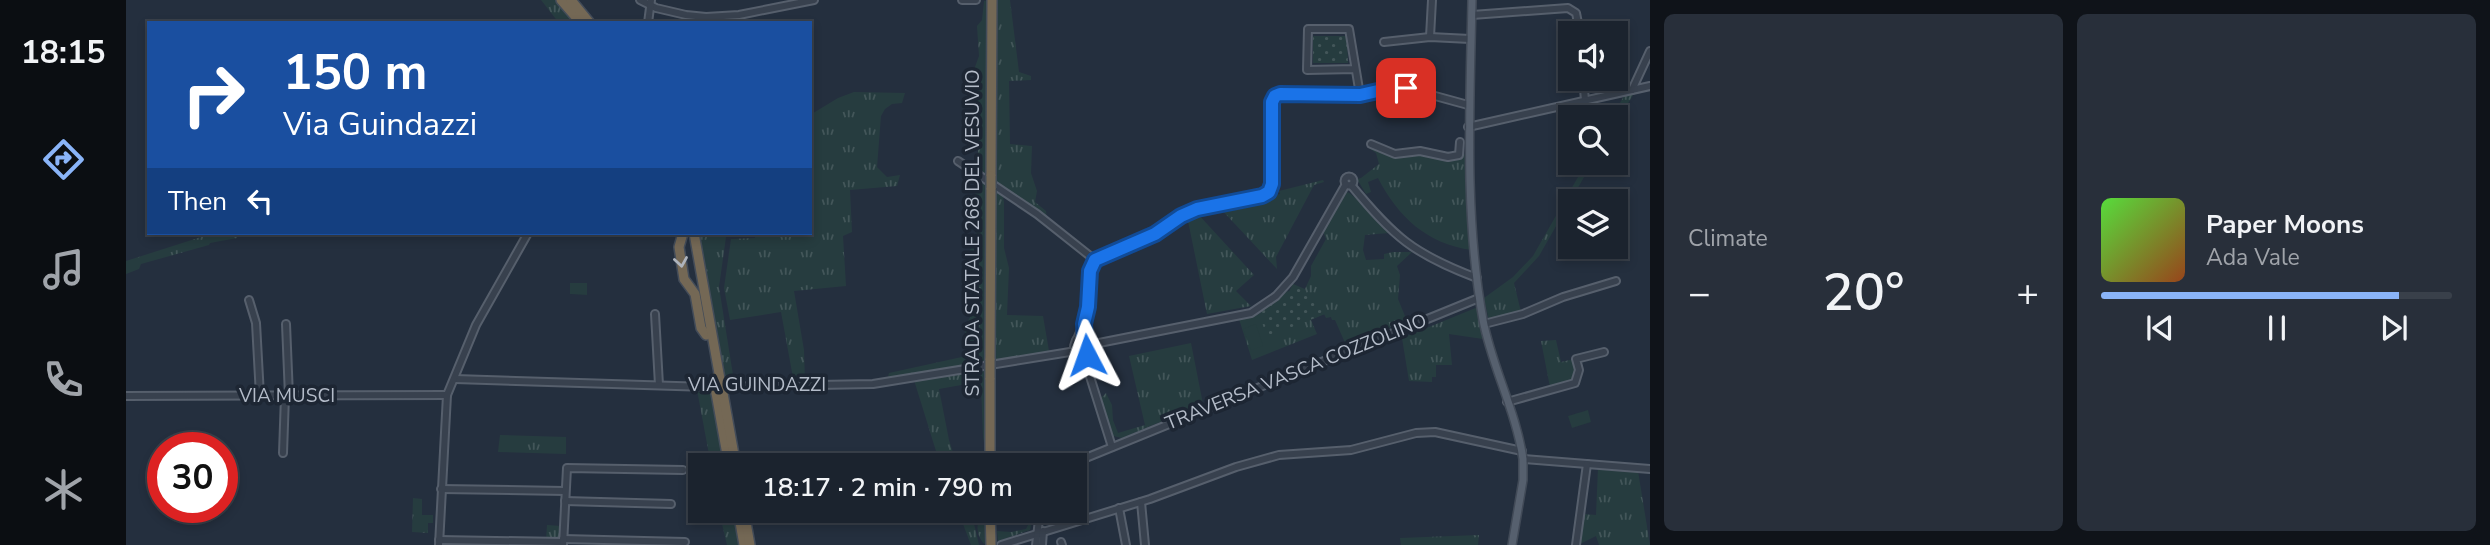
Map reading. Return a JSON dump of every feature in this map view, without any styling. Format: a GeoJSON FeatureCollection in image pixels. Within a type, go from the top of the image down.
{"type":"FeatureCollection","features":[{"type":"Feature","properties":{"kind":"highway"},"geometry":{"type":"LineString","coordinates":[[561,0],[579,21]]}},
{"type":"Feature","properties":{"kind":"highway"},"geometry":{"type":"LineString","coordinates":[[571,0],[588,21]]}},
{"type":"Feature","properties":{"kind":"highway","name":"STRADA STATALE 268 DEL VESUVIO"},"geometry":{"type":"LineString","coordinates":[[990,453],[992,0]]}},
{"type":"Feature","properties":{"kind":"highway"},"geometry":{"type":"LineString","coordinates":[[685,235],[717,378]]}},
{"type":"Feature","properties":{"kind":"highway"},"geometry":{"type":"LineString","coordinates":[[694,235],[717,378],[733,453]]}},
{"type":"Feature","properties":{"kind":"highway"},"geometry":{"type":"LineString","coordinates":[[720,393],[727,453]]}},
{"type":"Feature","properties":{"kind":"highway"},"geometry":{"type":"LineString","coordinates":[[740,523],[744,545]]}},
{"type":"Feature","properties":{"kind":"highway"},"geometry":{"type":"LineString","coordinates":[[746,523],[750,545]]}},
{"type":"Feature","properties":{"kind":"highway"},"geometry":{"type":"LineString","coordinates":[[990,523],[991,542]]}},
{"type":"Feature","properties":{"kind":"main road"},"geometry":{"type":"LineString","coordinates":[[1472,0],[1468,127],[1479,298],[1522,455],[1523,480],[1512,545]]}},
{"type":"Feature","properties":{"kind":"street"},"geometry":{"type":"LineString","coordinates":[[640,0],[686,15],[706,17],[738,15],[814,0]]}},
{"type":"Feature","properties":{"kind":"street"},"geometry":{"type":"LineString","coordinates":[[962,0],[976,0]]}},
{"type":"Feature","properties":{"kind":"street"},"geometry":{"type":"LineString","coordinates":[[1430,37],[1432,0]]}},
{"type":"Feature","properties":{"kind":"street"},"geometry":{"type":"LineString","coordinates":[[648,21],[651,3]]}},
{"type":"Feature","properties":{"kind":"street"},"geometry":{"type":"LineString","coordinates":[[1472,15],[1568,8],[1576,13],[1578,21]]}},
{"type":"Feature","properties":{"kind":"street"},"geometry":{"type":"LineString","coordinates":[[1355,69],[1307,71],[1308,29],[1349,29],[1360,95]]}},
{"type":"Feature","properties":{"kind":"street"},"geometry":{"type":"LineString","coordinates":[[1384,43],[1430,37],[1471,39]]}},
{"type":"Feature","properties":{"kind":"street"},"geometry":{"type":"LineString","coordinates":[[1632,90],[1650,51]]}},
{"type":"Feature","properties":{"kind":"street"},"geometry":{"type":"LineString","coordinates":[[1468,127],[1650,86]]}},
{"type":"Feature","properties":{"kind":"street"},"geometry":{"type":"LineString","coordinates":[[1112,447],[1087,367],[1084,324],[1090,271],[1095,260],[1155,234],[1189,212],[1262,196],[1269,192],[1272,184],[1272,102],[1277,94],[1360,95],[1391,88],[1406,88],[1468,105]]}},
{"type":"Feature","properties":{"kind":"street"},"geometry":{"type":"LineString","coordinates":[[1584,91],[1585,100]]}},
{"type":"Feature","properties":{"kind":"street"},"geometry":{"type":"LineString","coordinates":[[1371,144],[1395,154],[1420,151],[1448,157],[1458,155],[1460,142]]}},
{"type":"Feature","properties":{"kind":"street"},"geometry":{"type":"LineString","coordinates":[[958,161],[1037,214],[1095,260]]}},
{"type":"Feature","properties":{"kind":"street","name":"VIA GUINDAZZI"},"geometry":{"type":"LineString","coordinates":[[1056,353],[1085,343],[1251,313],[1276,296],[1293,276],[1348,185],[1406,244],[1425,256],[1477,278]]}},
{"type":"Feature","properties":{"kind":"street"},"geometry":{"type":"LineString","coordinates":[[527,235],[476,325],[447,395],[439,542],[685,542]]}},
{"type":"Feature","properties":{"kind":"street"},"geometry":{"type":"LineString","coordinates":[[1484,324],[1523,314],[1563,297],[1616,281]]}},
{"type":"Feature","properties":{"kind":"street","name":"TRAVERSA VASCA COZZOLINO"},"geometry":{"type":"LineString","coordinates":[[1087,457],[1479,298]]}},
{"type":"Feature","properties":{"kind":"street"},"geometry":{"type":"LineString","coordinates":[[249,300],[256,323],[260,396]]}},
{"type":"Feature","properties":{"kind":"street"},"geometry":{"type":"LineString","coordinates":[[655,314],[659,385]]}},
{"type":"Feature","properties":{"kind":"street"},"geometry":{"type":"LineString","coordinates":[[283,453],[287,396],[286,324]]}},
{"type":"Feature","properties":{"kind":"street"},"geometry":{"type":"LineString","coordinates":[[1085,343],[1074,346],[1087,367]]}},
{"type":"Feature","properties":{"kind":"street","name":"VIA GUINDAZZI"},"geometry":{"type":"LineString","coordinates":[[455,379],[708,387],[873,384],[1056,353],[1078,352],[1085,343]]}},
{"type":"Feature","properties":{"kind":"street"},"geometry":{"type":"LineString","coordinates":[[1507,402],[1576,383],[1579,370],[1576,359],[1604,352]]}},
{"type":"Feature","properties":{"kind":"street","name":"VIA MUSCI"},"geometry":{"type":"LineString","coordinates":[[126,396],[447,395]]}},
{"type":"Feature","properties":{"kind":"street"},"geometry":{"type":"LineString","coordinates":[[1001,545],[1141,502],[1258,460],[1303,452],[1351,450],[1416,433],[1435,432],[1522,455],[1650,469]]}},
{"type":"Feature","properties":{"kind":"street"},"geometry":{"type":"LineString","coordinates":[[1576,545],[1587,464]]}},
{"type":"Feature","properties":{"kind":"street"},"geometry":{"type":"LineString","coordinates":[[563,542],[568,468],[683,470]]}},
{"type":"Feature","properties":{"kind":"street"},"geometry":{"type":"LineString","coordinates":[[441,489],[565,491]]}},
{"type":"Feature","properties":{"kind":"street"},"geometry":{"type":"LineString","coordinates":[[565,501],[671,504]]}},
{"type":"Feature","properties":{"kind":"street"},"geometry":{"type":"LineString","coordinates":[[1141,502],[1145,545]]}},
{"type":"Feature","properties":{"kind":"street"},"geometry":{"type":"LineString","coordinates":[[1119,508],[1126,545]]}},
{"type":"Feature","properties":{"kind":"street"},"geometry":{"type":"LineString","coordinates":[[1040,523],[1042,545]]}},
{"type":"Feature","properties":{"kind":"street"},"geometry":{"type":"LineString","coordinates":[[1036,545],[1040,532]]}},
{"type":"Feature","properties":{"kind":"green space"},"geometry":{"type":"Polygon","coordinates":[[[541,0],[556,0],[574,21],[557,21],[541,0]]]}},
{"type":"Feature","properties":{"kind":"green space"},"geometry":{"type":"Polygon","coordinates":[[[988,0],[988,177],[978,169],[978,134],[974,112],[975,67],[979,56],[977,26],[982,20],[984,1],[988,0]]]}},
{"type":"Feature","properties":{"kind":"green space"},"geometry":{"type":"Polygon","coordinates":[[[996,0],[1010,0],[1019,72],[1031,76],[1031,80],[1009,81],[1010,144],[1032,146],[1031,173],[1037,191],[1035,202],[1046,211],[1047,220],[1001,188],[995,178],[996,0]]]}},
{"type":"Feature","properties":{"kind":"green space"},"geometry":{"type":"Polygon","coordinates":[[[1313,36],[1347,36],[1348,63],[1313,63],[1313,36]]]}},
{"type":"Feature","properties":{"kind":"green space"},"geometry":{"type":"Polygon","coordinates":[[[854,92],[905,93],[902,103],[892,104],[881,116],[877,167],[887,177],[900,175],[897,186],[850,190],[852,232],[843,236],[846,286],[794,291],[804,350],[805,382],[794,383],[781,312],[730,320],[724,288],[731,239],[755,238],[755,235],[812,235],[812,114],[854,92]]]}},
{"type":"Feature","properties":{"kind":"green space"},"geometry":{"type":"Polygon","coordinates":[[[1635,92],[1627,105],[1619,105],[1625,94],[1635,92]]]}},
{"type":"Feature","properties":{"kind":"green space"},"geometry":{"type":"Polygon","coordinates":[[[1369,148],[1393,155],[1422,153],[1448,159],[1465,154],[1472,250],[1441,242],[1416,226],[1395,205],[1378,178],[1368,182],[1371,192],[1366,194],[1357,179],[1379,164],[1376,153],[1369,148]]]}},
{"type":"Feature","properties":{"kind":"green space"},"geometry":{"type":"Polygon","coordinates":[[[1579,175],[1585,175],[1577,189],[1571,189],[1579,175]]]}},
{"type":"Feature","properties":{"kind":"green space"},"geometry":{"type":"Polygon","coordinates":[[[977,176],[988,181],[987,362],[888,377],[889,373],[971,355],[965,334],[966,324],[972,314],[970,271],[965,261],[976,237],[977,176]]]}},
{"type":"Feature","properties":{"kind":"green space"},"geometry":{"type":"Polygon","coordinates":[[[1323,180],[1324,182],[1314,185],[1276,257],[1277,269],[1219,207],[1280,194],[1279,191],[1323,180]]]}},
{"type":"Feature","properties":{"kind":"green space"},"geometry":{"type":"Polygon","coordinates":[[[995,189],[1004,202],[1004,248],[1009,268],[1007,315],[1043,316],[1049,351],[994,362],[995,189]]]}},
{"type":"Feature","properties":{"kind":"green space"},"geometry":{"type":"Polygon","coordinates":[[[1347,192],[1389,233],[1365,235],[1363,250],[1366,260],[1384,259],[1384,254],[1393,252],[1412,252],[1397,266],[1400,275],[1398,299],[1407,321],[1346,345],[1335,320],[1326,318],[1324,314],[1311,320],[1317,334],[1252,360],[1239,319],[1259,314],[1289,292],[1293,284],[1305,289],[1311,276],[1311,266],[1326,239],[1323,231],[1347,192]]]}},
{"type":"Feature","properties":{"kind":"green space"},"geometry":{"type":"Polygon","coordinates":[[[1558,212],[1558,223],[1539,256],[1514,283],[1521,312],[1489,321],[1484,298],[1513,277],[1533,256],[1558,212]]]}},
{"type":"Feature","properties":{"kind":"green space"},"geometry":{"type":"Polygon","coordinates":[[[1197,213],[1254,275],[1236,291],[1251,306],[1207,314],[1187,216],[1197,213]]]}},
{"type":"Feature","properties":{"kind":"green space"},"geometry":{"type":"Polygon","coordinates":[[[237,235],[237,238],[210,243],[141,264],[139,269],[126,274],[126,261],[201,237],[237,235]]]}},
{"type":"Feature","properties":{"kind":"green space"},"geometry":{"type":"Polygon","coordinates":[[[698,235],[726,237],[719,287],[733,375],[731,380],[726,380],[698,235]]]}},
{"type":"Feature","properties":{"kind":"green space"},"geometry":{"type":"Polygon","coordinates":[[[570,283],[587,283],[587,295],[570,294],[570,283]]]}},
{"type":"Feature","properties":{"kind":"green space"},"geometry":{"type":"Polygon","coordinates":[[[1293,284],[1330,312],[1267,337],[1259,314],[1289,292],[1293,284]]]}},
{"type":"Feature","properties":{"kind":"green space"},"geometry":{"type":"Polygon","coordinates":[[[1478,307],[1483,339],[1449,334],[1452,365],[1436,365],[1436,377],[1432,377],[1432,382],[1409,381],[1402,338],[1478,307]]]}},
{"type":"Feature","properties":{"kind":"green space"},"geometry":{"type":"Polygon","coordinates":[[[1256,324],[1263,346],[1251,350],[1243,329],[1256,324]]]}},
{"type":"Feature","properties":{"kind":"green space"},"geometry":{"type":"Polygon","coordinates":[[[1556,340],[1561,362],[1574,359],[1576,372],[1571,382],[1550,387],[1541,341],[1556,340]]]}},
{"type":"Feature","properties":{"kind":"green space"},"geometry":{"type":"Polygon","coordinates":[[[1191,343],[1203,404],[1122,438],[1113,436],[1100,399],[1106,393],[1112,405],[1113,420],[1118,433],[1145,425],[1129,356],[1191,343]]]}},
{"type":"Feature","properties":{"kind":"green space"},"geometry":{"type":"Polygon","coordinates":[[[987,369],[985,449],[981,384],[978,382],[939,389],[953,453],[937,453],[914,380],[987,369]]]}},
{"type":"Feature","properties":{"kind":"green space"},"geometry":{"type":"Polygon","coordinates":[[[697,390],[711,390],[723,453],[709,453],[697,390]]]}},
{"type":"Feature","properties":{"kind":"green space"},"geometry":{"type":"Polygon","coordinates":[[[1588,410],[1591,422],[1572,428],[1568,416],[1588,410]]]}},
{"type":"Feature","properties":{"kind":"green space"},"geometry":{"type":"Polygon","coordinates":[[[500,435],[566,437],[566,454],[498,452],[500,435]]]}},
{"type":"Feature","properties":{"kind":"green space"},"geometry":{"type":"Polygon","coordinates":[[[1598,468],[1638,471],[1650,545],[1599,545],[1596,536],[1580,544],[1584,514],[1596,515],[1598,468]]]}},
{"type":"Feature","properties":{"kind":"green space"},"geometry":{"type":"Polygon","coordinates":[[[413,498],[422,499],[422,515],[433,515],[433,523],[428,523],[428,533],[412,532],[413,498]]]}},
{"type":"Feature","properties":{"kind":"green space"},"geometry":{"type":"Polygon","coordinates":[[[722,523],[735,523],[739,545],[727,545],[722,523]]]}},
{"type":"Feature","properties":{"kind":"green space"},"geometry":{"type":"Polygon","coordinates":[[[963,523],[974,523],[979,545],[971,545],[963,523]]]}},
{"type":"Feature","properties":{"kind":"green space"},"geometry":{"type":"Polygon","coordinates":[[[979,523],[987,523],[988,543],[984,544],[979,523]]]}},
{"type":"Feature","properties":{"kind":"green space"},"geometry":{"type":"Polygon","coordinates":[[[1031,523],[1030,530],[998,541],[997,531],[1026,529],[1031,523]]]}},
{"type":"Feature","properties":{"kind":"green space"},"geometry":{"type":"Polygon","coordinates":[[[547,525],[561,526],[561,541],[546,540],[547,525]]]}},
{"type":"Feature","properties":{"kind":"green space"},"geometry":{"type":"Polygon","coordinates":[[[1479,535],[1478,545],[1401,545],[1400,538],[1479,535]]]}},
{"type":"Feature","properties":{"kind":"route"},"geometry":{"type":"LineString","coordinates":[[1087,355],[1089,345],[1085,339],[1084,324],[1090,271],[1095,260],[1155,234],[1174,220],[1197,209],[1262,196],[1269,192],[1272,184],[1272,102],[1275,96],[1360,95],[1391,88],[1406,88]]}}]}
